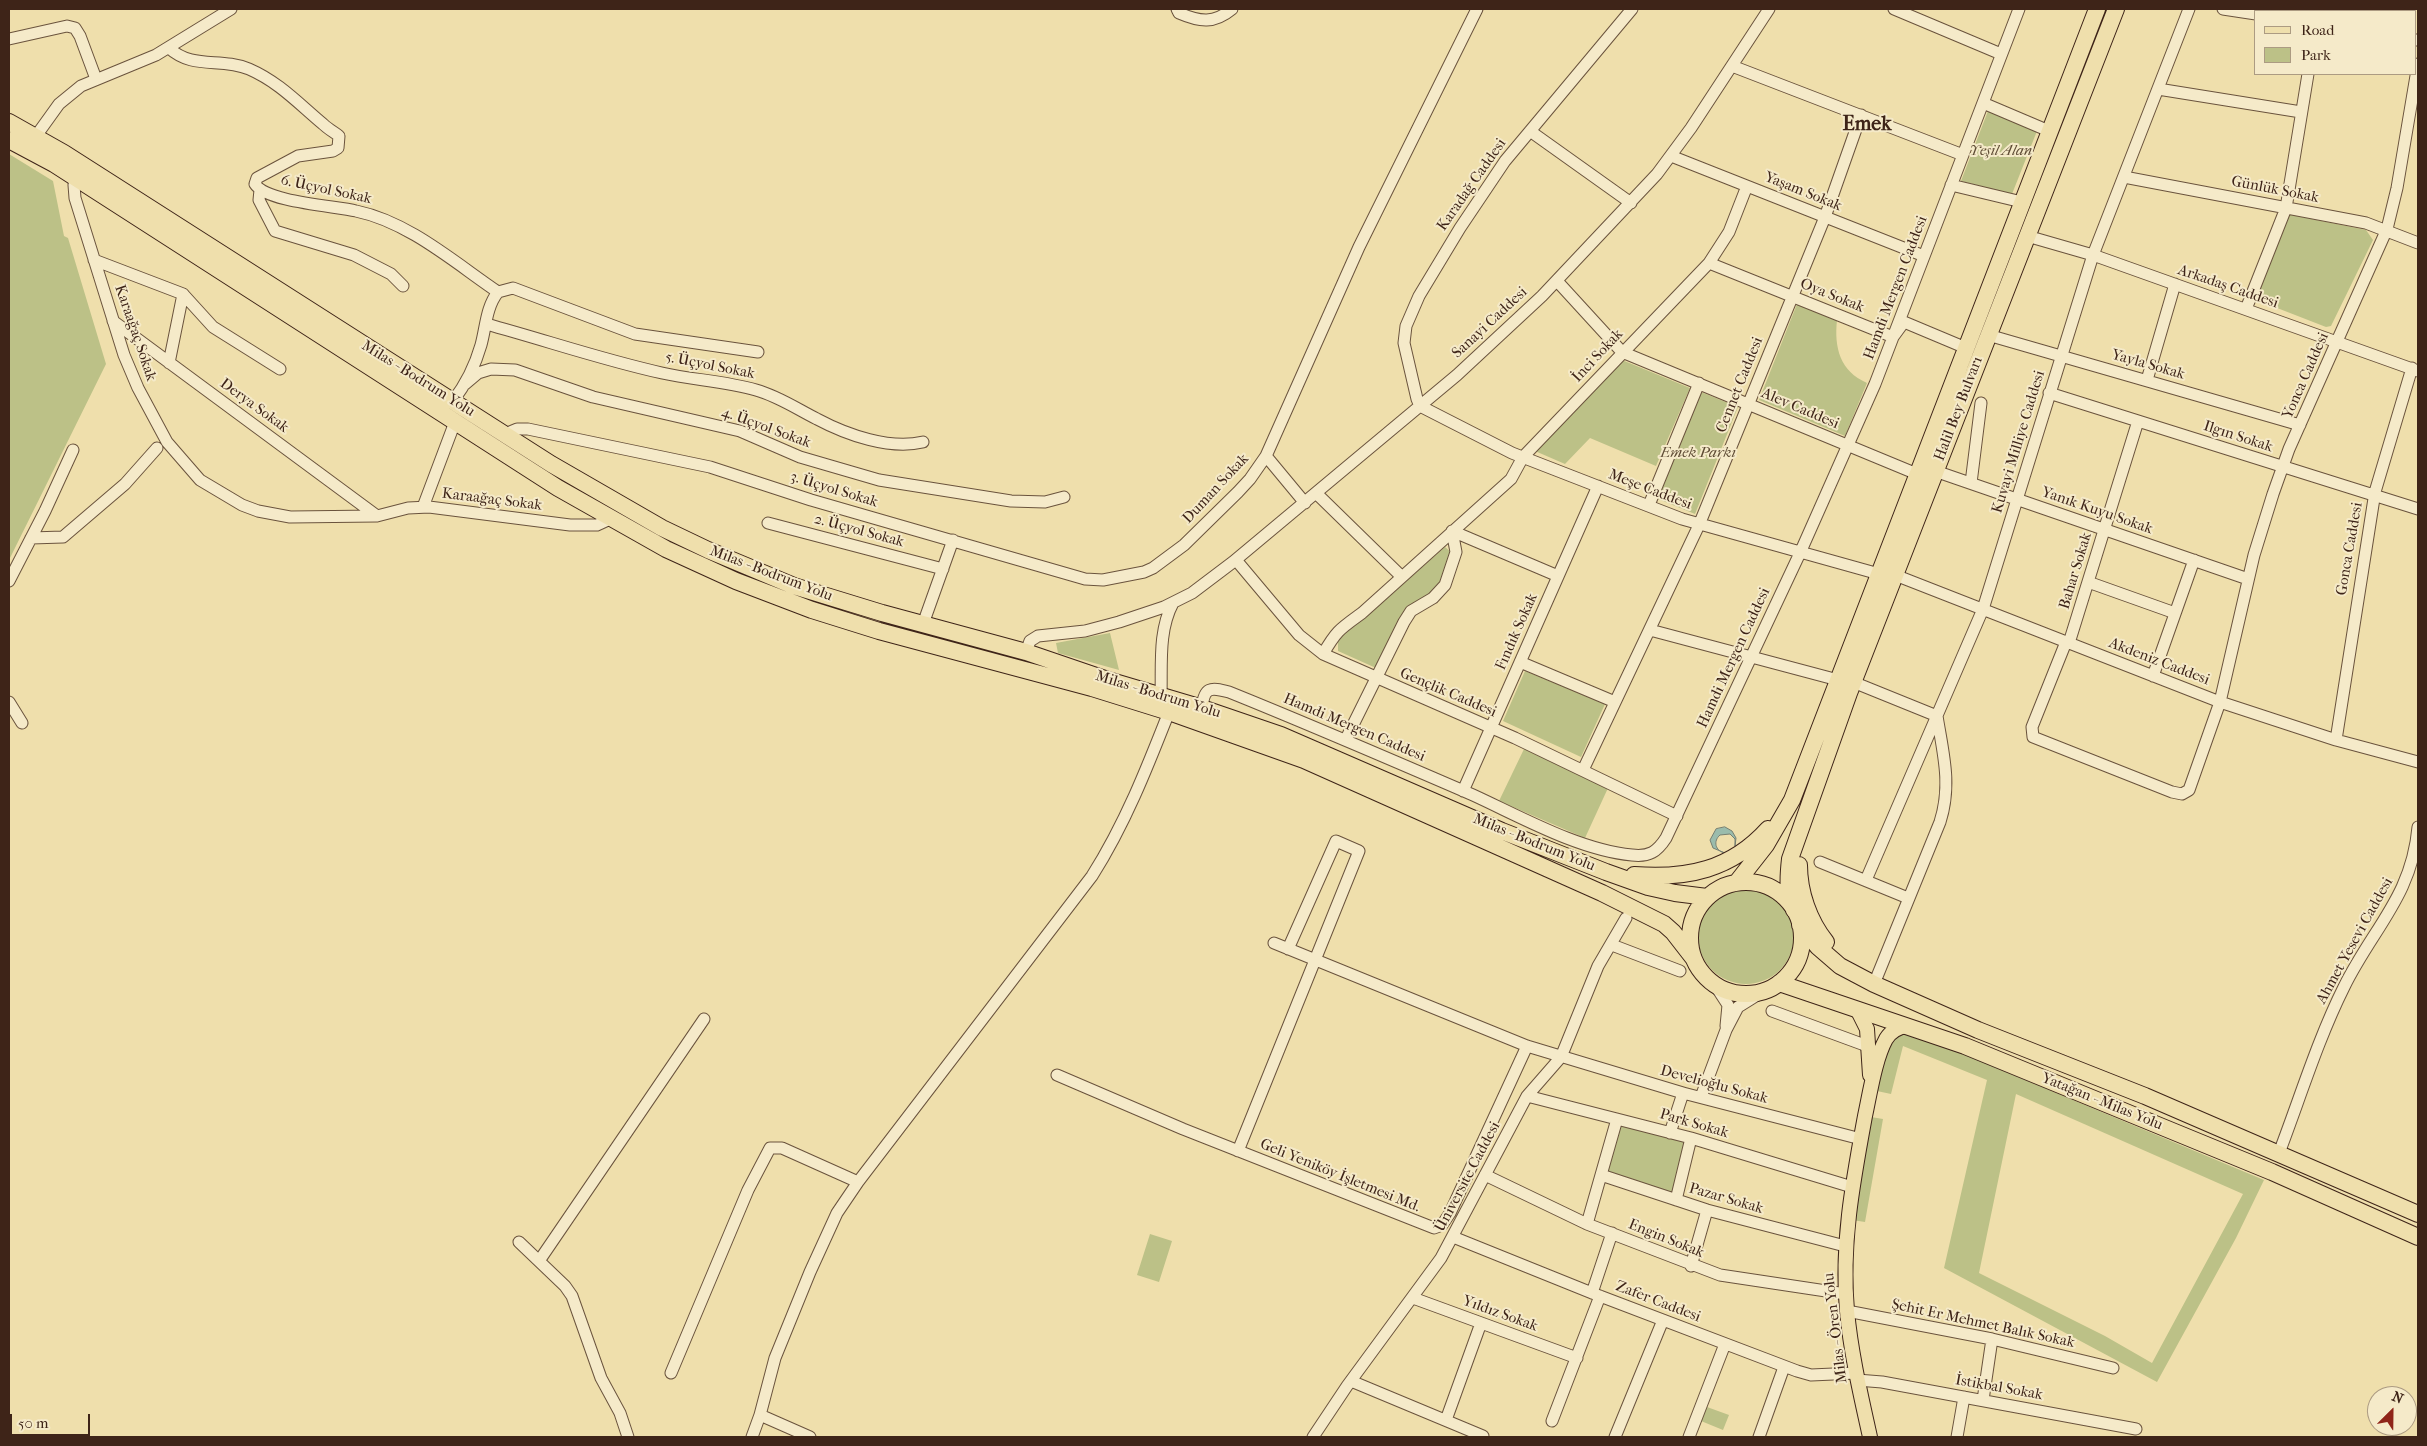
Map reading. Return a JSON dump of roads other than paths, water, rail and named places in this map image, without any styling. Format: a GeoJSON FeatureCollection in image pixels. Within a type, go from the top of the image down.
{"type":"FeatureCollection","features":[{"type":"Feature","properties":{"kind":"highway","name":"Halil Bey Bulvarı"},"geometry":{"type":"LineString","coordinates":[[1792,800],[1846,681],[1887,574],[1918,474],[2097,9]]}},
{"type":"Feature","properties":{"kind":"highway","name":"Halil Bey Bulvarı"},"geometry":{"type":"LineString","coordinates":[[1887,574],[1935,470],[2116,9]]}},
{"type":"Feature","properties":{"kind":"highway","name":"Milas - Bodrum Yolu"},"geometry":{"type":"LineString","coordinates":[[9,122],[36,136],[78,171],[455,422],[610,519],[702,566],[812,610],[879,631],[1092,688],[1169,712],[1304,760],[1602,892],[1664,924],[1674,932],[1694,960]]}},
{"type":"Feature","properties":{"kind":"highway","name":"Milas - Bodrum Yolu"},"geometry":{"type":"LineString","coordinates":[[9,140],[78,171],[624,508],[708,550],[803,589],[1026,652],[1202,708],[1316,749],[1502,831],[1606,872]]}},
{"type":"Feature","properties":{"kind":"highway","name":"Halil Bey Bulvarı"},"geometry":{"type":"LineString","coordinates":[[1808,811],[1846,681]]}},
{"type":"Feature","properties":{"kind":"highway"},"geometry":{"type":"LineString","coordinates":[[1606,872],[1671,877],[1713,868],[1750,846],[1792,800]]}},
{"type":"Feature","properties":{"kind":"highway"},"geometry":{"type":"LineString","coordinates":[[1737,882],[1766,845],[1792,800]]}},
{"type":"Feature","properties":{"kind":"highway"},"geometry":{"type":"LineString","coordinates":[[1808,811],[1790,859],[1788,880],[1790,898],[1797,917],[1802,942],[1798,958],[1790,972],[1779,983],[1762,992],[1734,993],[1715,985],[1703,974],[1694,960],[1690,943],[1690,926],[1696,910],[1707,897],[1721,887],[1737,882],[1753,882],[1770,887],[1784,896],[1797,917],[1818,948],[1840,966],[1874,984]]}},
{"type":"Feature","properties":{"kind":"highway"},"geometry":{"type":"LineString","coordinates":[[1808,811],[1799,858],[1799,883],[1807,908],[1817,931],[1833,950],[1874,984]]}},
{"type":"Feature","properties":{"kind":"highway"},"geometry":{"type":"LineString","coordinates":[[1606,872],[1657,889],[1707,897]]}},
{"type":"Feature","properties":{"kind":"highway","name":"Yatağan - Milas Yolu"},"geometry":{"type":"LineString","coordinates":[[1779,983],[1965,1046],[2263,1169],[2418,1237]]}},
{"type":"Feature","properties":{"kind":"highway","name":"Yatağan - Milas Yolu"},"geometry":{"type":"LineString","coordinates":[[1874,984],[1978,1030],[2145,1096],[2418,1214]]}},
{"type":"Feature","properties":{"kind":"main road"},"geometry":{"type":"LineString","coordinates":[[1857,1009],[1868,1029],[1870,1095]]}},
{"type":"Feature","properties":{"kind":"main road"},"geometry":{"type":"LineString","coordinates":[[1870,1095],[1885,1040],[1898,1027],[1907,1026]]}},
{"type":"Feature","properties":{"kind":"main road","name":"Milas - Ören Yolu"},"geometry":{"type":"LineString","coordinates":[[1870,1095],[1852,1187],[1845,1246],[1847,1311],[1856,1377],[1870,1437]]}},
{"type":"Feature","properties":{"kind":"street"},"geometry":{"type":"LineString","coordinates":[[1177,9],[1179,14],[1191,19],[1207,22],[1232,9]]}},
{"type":"Feature","properties":{"kind":"street","name":"Duman Sokak"},"geometry":{"type":"LineString","coordinates":[[1153,568],[1184,545],[1238,492],[1266,456],[1359,247],[1477,9]]}},
{"type":"Feature","properties":{"kind":"street","name":"Karadağ Caddesi"},"geometry":{"type":"LineString","coordinates":[[1420,406],[1411,379],[1404,343],[1409,317],[1422,290],[1476,203],[1530,131],[1632,9]]}},
{"type":"Feature","properties":{"kind":"street","name":"Sanayi Caddesi"},"geometry":{"type":"LineString","coordinates":[[1026,652],[1030,642],[1038,636],[1100,627],[1173,603],[1202,587],[1420,406],[1487,348],[1557,281],[1630,203],[1671,156],[1770,9]]}},
{"type":"Feature","properties":{"kind":"street"},"geometry":{"type":"LineString","coordinates":[[1894,9],[2001,54]]}},
{"type":"Feature","properties":{"kind":"street","name":"Hamdi Mergen Caddesi"},"geometry":{"type":"LineString","coordinates":[[1202,708],[1206,691],[1220,690],[1346,739],[1580,841],[1633,855],[1645,856],[1657,850],[1666,838],[1677,816],[1752,657],[1848,445],[1894,337],[2018,9]]}},
{"type":"Feature","properties":{"kind":"street","name":"Kuvayi Milliye Caddesi"},"geometry":{"type":"LineString","coordinates":[[1866,880],[1983,609],[2094,255],[2189,9]]}},
{"type":"Feature","properties":{"kind":"street"},"geometry":{"type":"LineString","coordinates":[[2223,9],[2254,14]]}},
{"type":"Feature","properties":{"kind":"street"},"geometry":{"type":"LineString","coordinates":[[36,136],[51,113],[65,98],[81,86],[128,68],[169,48],[226,10]]}},
{"type":"Feature","properties":{"kind":"street"},"geometry":{"type":"LineString","coordinates":[[9,39],[67,26],[75,28],[80,36],[96,79]]}},
{"type":"Feature","properties":{"kind":"street","name":"6. Üçyol Sokak"},"geometry":{"type":"LineString","coordinates":[[169,48],[183,59],[192,62],[231,64],[264,76],[292,95],[339,136],[338,146],[333,151],[298,156],[257,178],[255,184],[260,190],[295,201],[357,211],[383,219],[414,235],[498,292]]}},
{"type":"Feature","properties":{"kind":"street"},"geometry":{"type":"LineString","coordinates":[[1732,66],[1963,154]]}},
{"type":"Feature","properties":{"kind":"street"},"geometry":{"type":"LineString","coordinates":[[2246,309],[2286,208],[2308,75]]}},
{"type":"Feature","properties":{"kind":"street","name":"Yonca Caddesi"},"geometry":{"type":"LineString","coordinates":[[2220,702],[2248,579],[2282,467],[2387,229],[2397,188],[2416,75]]}},
{"type":"Feature","properties":{"kind":"street"},"geometry":{"type":"LineString","coordinates":[[2158,89],[2301,112]]}},
{"type":"Feature","properties":{"kind":"street"},"geometry":{"type":"LineString","coordinates":[[1982,103],[2050,132]]}},
{"type":"Feature","properties":{"kind":"street","name":"Cennet Caddesi"},"geometry":{"type":"LineString","coordinates":[[1583,770],[1699,525],[1825,217],[1861,115]]}},
{"type":"Feature","properties":{"kind":"street"},"geometry":{"type":"LineString","coordinates":[[1530,131],[1630,203]]}},
{"type":"Feature","properties":{"kind":"street","name":"Yaşam Sokak"},"geometry":{"type":"LineString","coordinates":[[1671,156],[1924,256]]}},
{"type":"Feature","properties":{"kind":"street","name":"Karaağaç Sokak"},"geometry":{"type":"LineString","coordinates":[[78,171],[76,198],[124,355],[154,419],[179,458],[200,480],[242,504],[273,514],[326,518],[354,514],[377,516],[408,508],[423,507],[450,508],[570,524],[596,525],[610,519]]}},
{"type":"Feature","properties":{"kind":"street","name":"Günlük Sokak"},"geometry":{"type":"LineString","coordinates":[[2124,177],[2366,223],[2387,229],[2418,243]]}},
{"type":"Feature","properties":{"kind":"street"},"geometry":{"type":"LineString","coordinates":[[1951,185],[2022,202]]}},
{"type":"Feature","properties":{"kind":"street","name":"İnci Sokak"},"geometry":{"type":"LineString","coordinates":[[1322,654],[1332,638],[1345,623],[1362,613],[1511,479],[1524,457],[1708,263],[1729,232],[1747,186]]}},
{"type":"Feature","properties":{"kind":"street"},"geometry":{"type":"LineString","coordinates":[[260,190],[259,200],[275,231],[354,255],[391,274],[403,286]]}},
{"type":"Feature","properties":{"kind":"street","name":"Arkadaş Caddesi"},"geometry":{"type":"LineString","coordinates":[[2027,236],[2094,255],[2415,370]]}},
{"type":"Feature","properties":{"kind":"street"},"geometry":{"type":"LineString","coordinates":[[94,260],[183,294],[213,328],[280,369]]}},
{"type":"Feature","properties":{"kind":"street","name":"Oya Sokak"},"geometry":{"type":"LineString","coordinates":[[1708,263],[1894,337]]}},
{"type":"Feature","properties":{"kind":"street","name":"Alev Caddesi"},"geometry":{"type":"LineString","coordinates":[[1557,281],[1622,352],[1918,474]]}},
{"type":"Feature","properties":{"kind":"street"},"geometry":{"type":"LineString","coordinates":[[2147,380],[2175,284]]}},
{"type":"Feature","properties":{"kind":"street"},"geometry":{"type":"LineString","coordinates":[[453,401],[465,384],[477,357],[489,306],[498,292],[513,288],[635,334],[758,352]]}},
{"type":"Feature","properties":{"kind":"street"},"geometry":{"type":"LineString","coordinates":[[169,363],[183,294]]}},
{"type":"Feature","properties":{"kind":"street","name":"Derya Sokak"},"geometry":{"type":"LineString","coordinates":[[113,322],[377,516]]}},
{"type":"Feature","properties":{"kind":"street"},"geometry":{"type":"LineString","coordinates":[[1894,337],[1904,322],[1966,348]]}},
{"type":"Feature","properties":{"kind":"street","name":"5. Üçyol Sokak"},"geometry":{"type":"LineString","coordinates":[[486,324],[660,373],[756,390],[785,401],[830,426],[869,438],[904,445],[923,442]]}},
{"type":"Feature","properties":{"kind":"street","name":"Yayla Sokak"},"geometry":{"type":"LineString","coordinates":[[1988,335],[2300,424]]}},
{"type":"Feature","properties":{"kind":"street","name":"4. Üçyol Sokak"},"geometry":{"type":"LineString","coordinates":[[465,384],[478,373],[491,369],[515,370],[593,397],[740,431],[814,461],[879,480],[1011,501],[1045,502],[1064,497]]}},
{"type":"Feature","properties":{"kind":"street","name":"Gonca Caddesi"},"geometry":{"type":"LineString","coordinates":[[2336,740],[2366,538],[2384,455],[2415,370]]}},
{"type":"Feature","properties":{"kind":"street"},"geometry":{"type":"LineString","coordinates":[[1649,505],[1699,383]]}},
{"type":"Feature","properties":{"kind":"street","name":"Ilgın Sokak"},"geometry":{"type":"LineString","coordinates":[[2050,393],[2418,510]]}},
{"type":"Feature","properties":{"kind":"street","name":"Halil Bey Bulvarı"},"geometry":{"type":"LineString","coordinates":[[1971,483],[1981,403]]}},
{"type":"Feature","properties":{"kind":"street","name":"Meşe Caddesi"},"geometry":{"type":"LineString","coordinates":[[1420,406],[1524,457],[1699,525],[1800,554],[1887,574]]}},
{"type":"Feature","properties":{"kind":"street","name":"Bahar Sokak"},"geometry":{"type":"LineString","coordinates":[[2138,421],[2068,643],[2032,727],[2033,737],[2040,742],[2172,792],[2182,794],[2189,790],[2192,785],[2220,702]]}},
{"type":"Feature","properties":{"kind":"street"},"geometry":{"type":"LineString","coordinates":[[423,507],[455,422]]}},
{"type":"Feature","properties":{"kind":"street","name":"3. Üçyol Sokak"},"geometry":{"type":"LineString","coordinates":[[505,434],[517,429],[528,429],[710,467],[811,500],[1093,580],[1138,574],[1153,568]]}},
{"type":"Feature","properties":{"kind":"street"},"geometry":{"type":"LineString","coordinates":[[31,538],[63,536],[125,484],[157,448]]}},
{"type":"Feature","properties":{"kind":"street"},"geometry":{"type":"LineString","coordinates":[[9,580],[73,450]]}},
{"type":"Feature","properties":{"kind":"street"},"geometry":{"type":"LineString","coordinates":[[1266,456],[1305,503]]}},
{"type":"Feature","properties":{"kind":"street","name":"Yanık Kuyu Sokak"},"geometry":{"type":"LineString","coordinates":[[1935,470],[2248,579]]}},
{"type":"Feature","properties":{"kind":"street","name":"Fındık Sokak"},"geometry":{"type":"LineString","coordinates":[[1463,791],[1598,486]]}},
{"type":"Feature","properties":{"kind":"street"},"geometry":{"type":"LineString","coordinates":[[1316,493],[1401,576]]}},
{"type":"Feature","properties":{"kind":"street","name":"2. Üçyol Sokak"},"geometry":{"type":"LineString","coordinates":[[768,523],[943,569]]}},
{"type":"Feature","properties":{"kind":"street"},"geometry":{"type":"LineString","coordinates":[[1452,531],[1558,576]]}},
{"type":"Feature","properties":{"kind":"street"},"geometry":{"type":"LineString","coordinates":[[1346,739],[1407,616],[1415,608],[1437,594],[1444,584],[1456,552],[1452,531]]}},
{"type":"Feature","properties":{"kind":"street"},"geometry":{"type":"LineString","coordinates":[[923,624],[954,540]]}},
{"type":"Feature","properties":{"kind":"street","name":"Gençlik Caddesi"},"geometry":{"type":"LineString","coordinates":[[1236,560],[1299,635],[1322,654],[1491,727],[1677,816]]}},
{"type":"Feature","properties":{"kind":"street"},"geometry":{"type":"LineString","coordinates":[[2153,676],[2194,560]]}},
{"type":"Feature","properties":{"kind":"street","name":"Akdeniz Caddesi"},"geometry":{"type":"LineString","coordinates":[[1887,574],[1983,609],[2220,702],[2336,740],[2418,762]]}},
{"type":"Feature","properties":{"kind":"street"},"geometry":{"type":"LineString","coordinates":[[2088,582],[2175,613]]}},
{"type":"Feature","properties":{"kind":"street"},"geometry":{"type":"LineString","coordinates":[[1160,696],[1163,634],[1173,603]]}},
{"type":"Feature","properties":{"kind":"street"},"geometry":{"type":"LineString","coordinates":[[1650,630],[1846,681],[1937,716],[1946,764],[1947,796],[1940,822],[1874,984]]}},
{"type":"Feature","properties":{"kind":"street"},"geometry":{"type":"LineString","coordinates":[[1520,662],[1615,702]]}},
{"type":"Feature","properties":{"kind":"street"},"geometry":{"type":"LineString","coordinates":[[9,702],[22,723]]}},
{"type":"Feature","properties":{"kind":"street"},"geometry":{"type":"LineString","coordinates":[[752,1437],[760,1416],[775,1358],[810,1272],[837,1213],[858,1182],[1092,876],[1108,850],[1137,791],[1169,712]]}},
{"type":"Feature","properties":{"kind":"street","name":"Ahmet Yesevi Caddesi"},"geometry":{"type":"LineString","coordinates":[[2279,1153],[2344,986],[2385,921],[2404,885],[2412,864],[2418,826]]}},
{"type":"Feature","properties":{"kind":"street","name":"Geli Yeniköy İşletmesi Md."},"geometry":{"type":"LineString","coordinates":[[1238,1151],[1359,851],[1336,841],[1288,949]]}},
{"type":"Feature","properties":{"kind":"street"},"geometry":{"type":"LineString","coordinates":[[1820,862],[1908,898]]}},
{"type":"Feature","properties":{"kind":"street","name":"Üniversite Caddesi"},"geometry":{"type":"LineString","coordinates":[[1313,1437],[1351,1381],[1413,1298],[1453,1236],[1527,1096],[1561,1057],[1598,966],[1612,945],[1626,918]]}},
{"type":"Feature","properties":{"kind":"street"},"geometry":{"type":"LineString","coordinates":[[1274,944],[1527,1046],[1561,1057]]}},
{"type":"Feature","properties":{"kind":"street"},"geometry":{"type":"LineString","coordinates":[[1612,945],[1680,972]]}},
{"type":"Feature","properties":{"kind":"street"},"geometry":{"type":"LineString","coordinates":[[1715,985],[1728,1005],[1726,1030]]}},
{"type":"Feature","properties":{"kind":"street"},"geometry":{"type":"LineString","coordinates":[[1701,1097],[1726,1030],[1738,1007],[1762,992]]}},
{"type":"Feature","properties":{"kind":"street"},"geometry":{"type":"LineString","coordinates":[[1772,1011],[1870,1047]]}},
{"type":"Feature","properties":{"kind":"street"},"geometry":{"type":"LineString","coordinates":[[539,1261],[704,1019]]}},
{"type":"Feature","properties":{"kind":"street","name":"Geli Yeniköy İşletmesi Md."},"geometry":{"type":"LineString","coordinates":[[1057,1075],[1238,1151],[1430,1228],[1439,1227],[1450,1214],[1527,1046]]}},
{"type":"Feature","properties":{"kind":"street","name":"Develioğlu Sokak"},"geometry":{"type":"LineString","coordinates":[[1561,1057],[1683,1093],[1861,1139]]}},
{"type":"Feature","properties":{"kind":"street"},"geometry":{"type":"LineString","coordinates":[[1670,1133],[1683,1093]]}},
{"type":"Feature","properties":{"kind":"street","name":"Park Sokak"},"geometry":{"type":"LineString","coordinates":[[1527,1096],[1691,1138],[1852,1187]]}},
{"type":"Feature","properties":{"kind":"street"},"geometry":{"type":"LineString","coordinates":[[1588,1224],[1617,1119]]}},
{"type":"Feature","properties":{"kind":"street"},"geometry":{"type":"LineString","coordinates":[[1676,1200],[1691,1138]]}},
{"type":"Feature","properties":{"kind":"street"},"geometry":{"type":"LineString","coordinates":[[671,1373],[748,1190],[770,1148],[782,1148],[858,1182]]}},
{"type":"Feature","properties":{"kind":"street","name":"Pazar Sokak"},"geometry":{"type":"LineString","coordinates":[[1601,1174],[1707,1210],[1845,1246]]}},
{"type":"Feature","properties":{"kind":"street","name":"Engin Sokak"},"geometry":{"type":"LineString","coordinates":[[1485,1175],[1588,1224],[1720,1276],[1846,1294]]}},
{"type":"Feature","properties":{"kind":"street"},"geometry":{"type":"LineString","coordinates":[[1691,1266],[1707,1210]]}},
{"type":"Feature","properties":{"kind":"street"},"geometry":{"type":"LineString","coordinates":[[1552,1421],[1577,1358],[1612,1234]]}},
{"type":"Feature","properties":{"kind":"street","name":"Zafer Caddesi"},"geometry":{"type":"LineString","coordinates":[[1453,1236],[1596,1295],[1784,1366],[1811,1375],[1856,1377]]}},
{"type":"Feature","properties":{"kind":"street"},"geometry":{"type":"LineString","coordinates":[[519,1242],[565,1286],[572,1296],[600,1378],[620,1413],[628,1437]]}},
{"type":"Feature","properties":{"kind":"street","name":"Yıldız Sokak"},"geometry":{"type":"LineString","coordinates":[[1413,1298],[1577,1358]]}},
{"type":"Feature","properties":{"kind":"street","name":"Şehit Er Mehmet Balık Sokak"},"geometry":{"type":"LineString","coordinates":[[1847,1311],[1992,1339],[2113,1368]]}},
{"type":"Feature","properties":{"kind":"street"},"geometry":{"type":"LineString","coordinates":[[1615,1437],[1663,1320]]}},
{"type":"Feature","properties":{"kind":"street"},"geometry":{"type":"LineString","coordinates":[[1446,1420],[1481,1323]]}},
{"type":"Feature","properties":{"kind":"street"},"geometry":{"type":"LineString","coordinates":[[1984,1400],[1992,1339]]}},
{"type":"Feature","properties":{"kind":"street"},"geometry":{"type":"LineString","coordinates":[[1689,1437],[1726,1344]]}},
{"type":"Feature","properties":{"kind":"street"},"geometry":{"type":"LineString","coordinates":[[1759,1437],[1784,1366]]}},
{"type":"Feature","properties":{"kind":"street","name":"İstikbal Sokak"},"geometry":{"type":"LineString","coordinates":[[1856,1377],[2136,1429]]}},
{"type":"Feature","properties":{"kind":"street"},"geometry":{"type":"LineString","coordinates":[[1351,1381],[1483,1436]]}},
{"type":"Feature","properties":{"kind":"street"},"geometry":{"type":"LineString","coordinates":[[1957,1437],[1964,1397]]}},
{"type":"Feature","properties":{"kind":"street"},"geometry":{"type":"LineString","coordinates":[[760,1416],[810,1437]]}},
{"type":"Feature","properties":{"kind":"district","name":"Emek"},"geometry":{"type":"Point","coordinates":[1867,125]}},
{"type":"Feature","properties":{"kind":"park label","name":"Yeşil Alan"},"geometry":{"type":"Point","coordinates":[2001,151]}},
{"type":"Feature","properties":{"kind":"park label","name":"Emek Parkı"},"geometry":{"type":"Point","coordinates":[1698,453]}}]}
